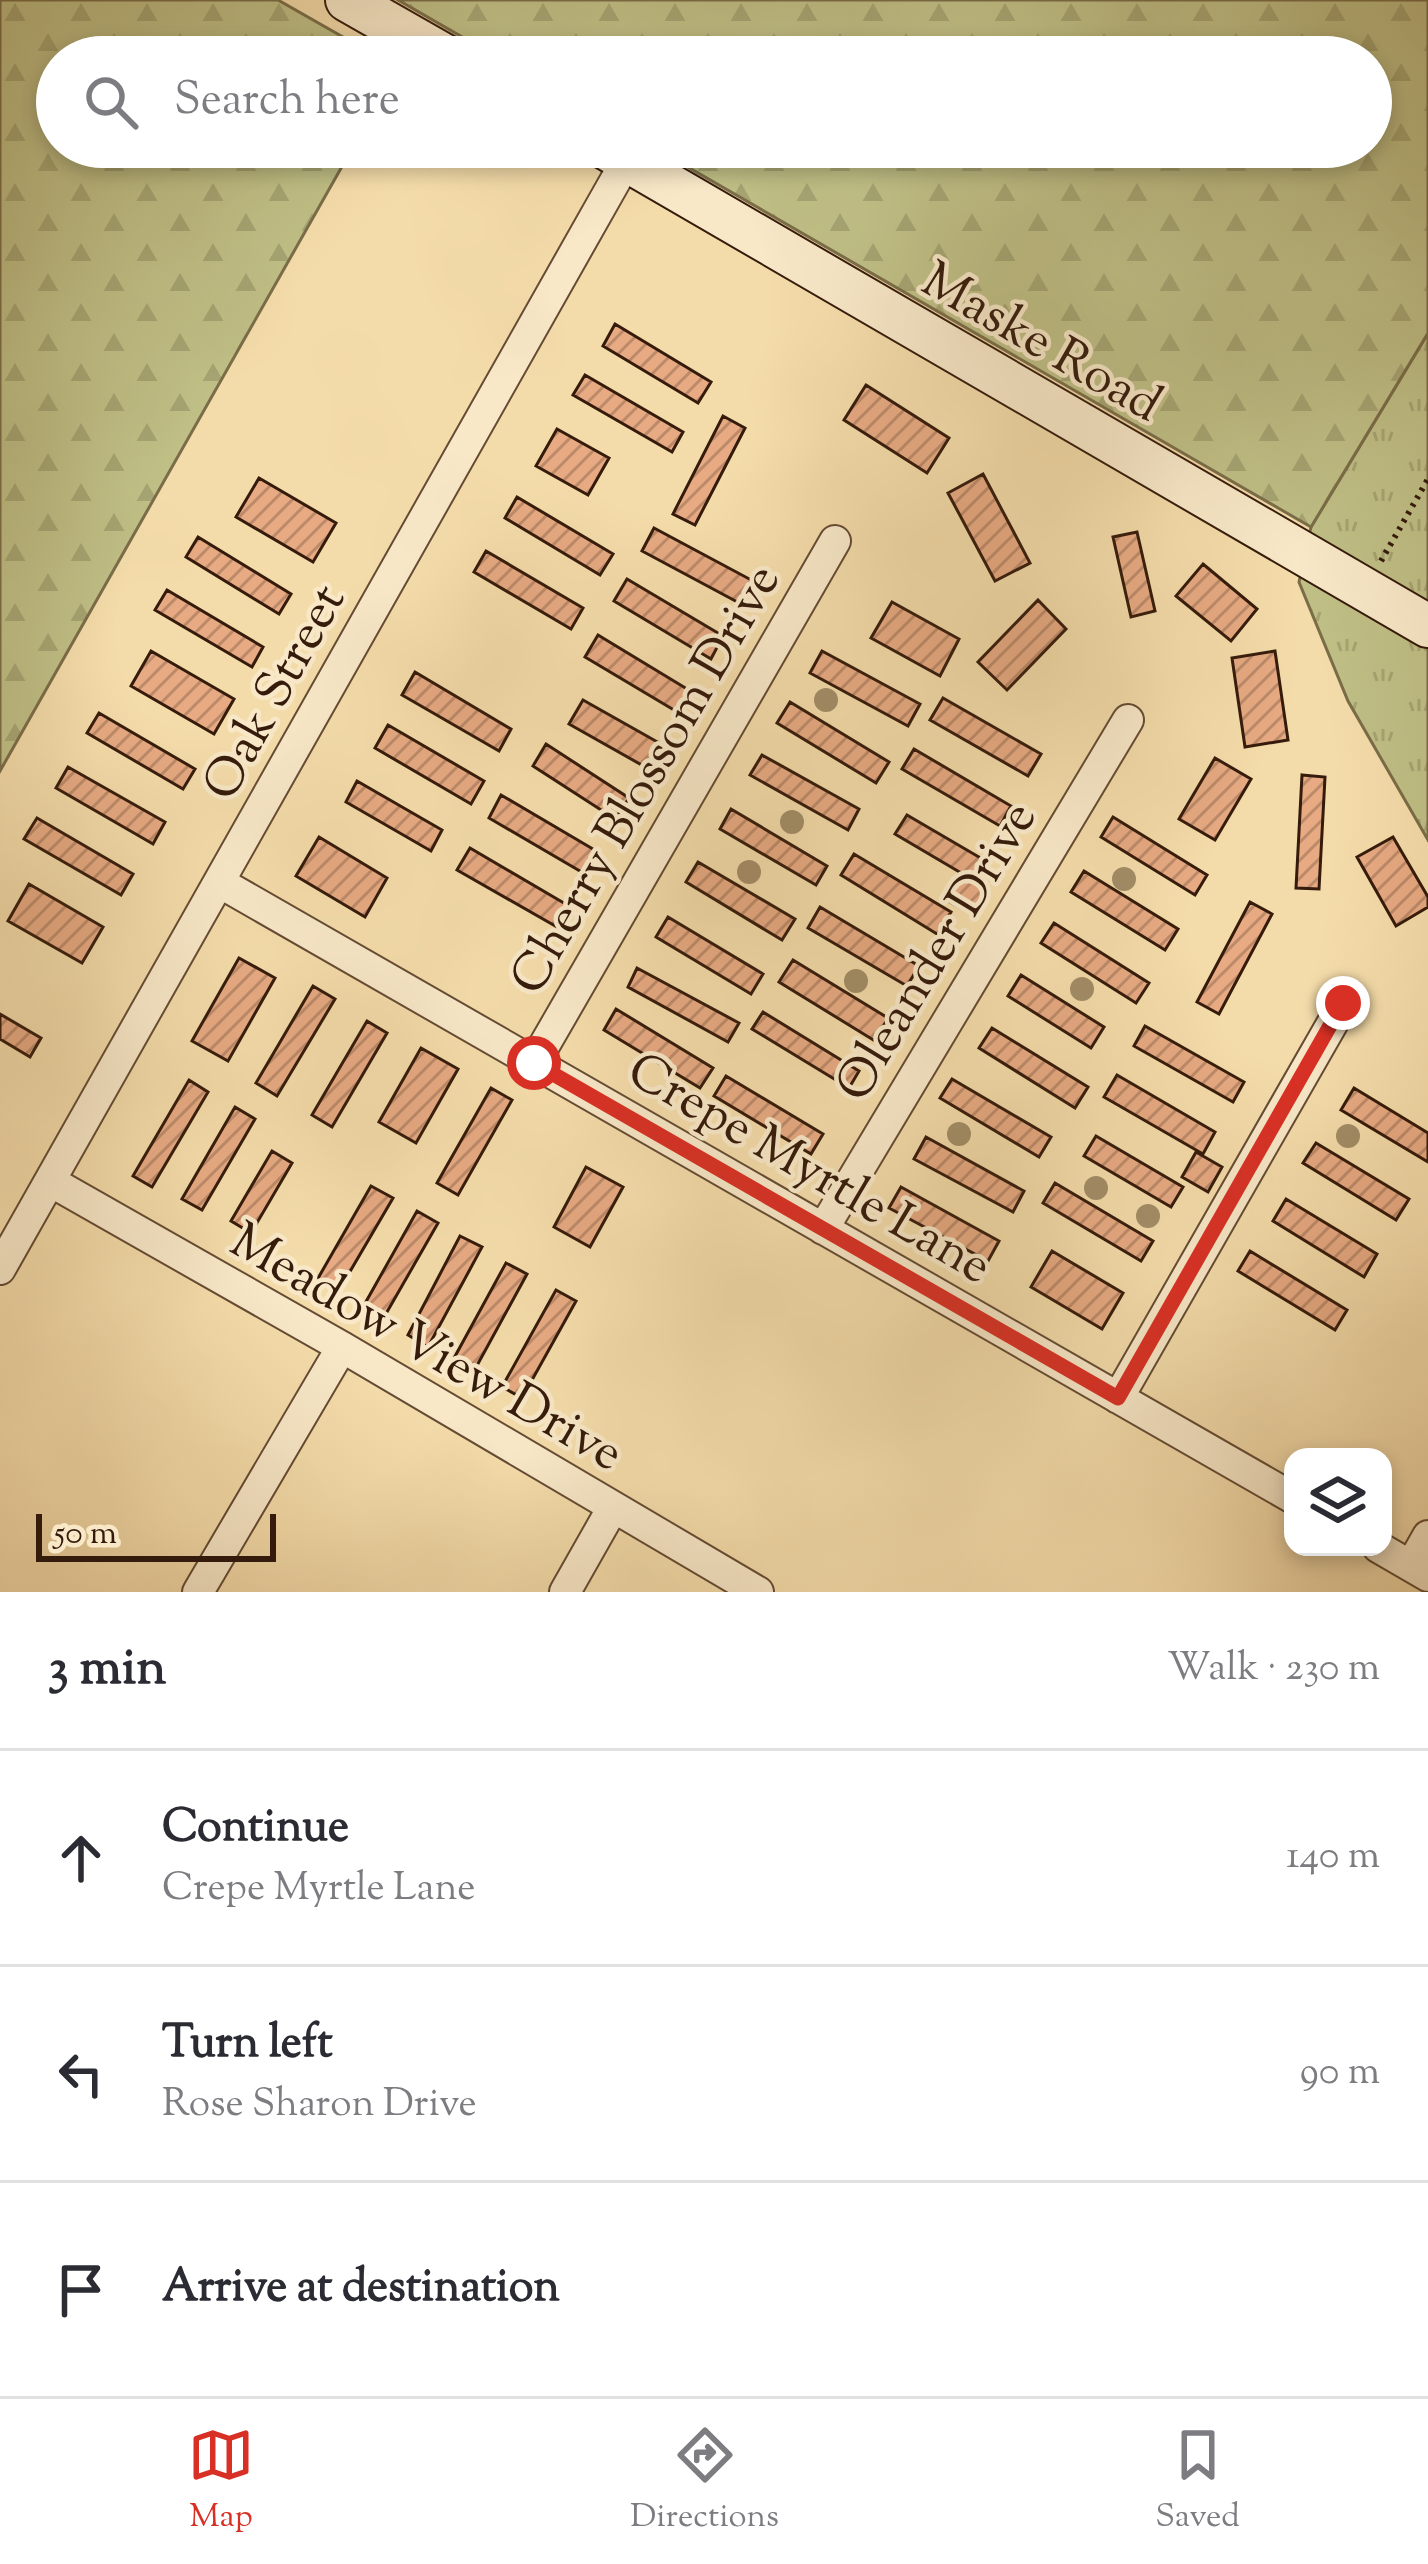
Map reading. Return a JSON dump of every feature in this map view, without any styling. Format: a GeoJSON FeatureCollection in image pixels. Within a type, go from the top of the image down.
{"type":"FeatureCollection","features":[{"type":"Feature","properties":{"kind":"street"},"geometry":{"type":"LineString","coordinates":[[347,0],[410,36]]}},
{"type":"Feature","properties":{"kind":"street","name":"Oak Street"},"geometry":{"type":"LineString","coordinates":[[0,1269],[219,882],[607,168]]}},
{"type":"Feature","properties":{"kind":"street","name":"Maske Road"},"geometry":{"type":"LineString","coordinates":[[639,168],[1428,626]]}},
{"type":"Feature","properties":{"kind":"street","name":"Cherry Blossom Drive"},"geometry":{"type":"LineString","coordinates":[[534,1063],[835,542]]}},
{"type":"Feature","properties":{"kind":"street","name":"Oleander Drive"},"geometry":{"type":"LineString","coordinates":[[823,1229],[1128,720]]}},
{"type":"Feature","properties":{"kind":"street","name":"Crepe Myrtle Lane"},"geometry":{"type":"LineString","coordinates":[[219,882],[1284,1493]]}},
{"type":"Feature","properties":{"kind":"street"},"geometry":{"type":"LineString","coordinates":[[1118,1398],[1343,1003]]}},
{"type":"Feature","properties":{"kind":"street","name":"Meadow View Drive"},"geometry":{"type":"LineString","coordinates":[[50,1181],[758,1592]]}},
{"type":"Feature","properties":{"kind":"street"},"geometry":{"type":"LineString","coordinates":[[198,1592],[342,1347]]}},
{"type":"Feature","properties":{"kind":"street"},"geometry":{"type":"LineString","coordinates":[[565,1592],[612,1509]]}},
{"type":"Feature","properties":{"kind":"street"},"geometry":{"type":"LineString","coordinates":[[1392,1555],[1420,1571],[1428,1536]]}},
{"type":"Feature","properties":{"kind":"path"},"geometry":{"type":"LineString","coordinates":[[1365,590],[1428,479]]}},
{"type":"Feature","properties":{"kind":"green space"},"geometry":{"type":"Polygon","coordinates":[[[0,0],[278,0],[341,36],[36,36],[36,168],[341,168],[0,771],[0,0]]]}},
{"type":"Feature","properties":{"kind":"green space"},"geometry":{"type":"Polygon","coordinates":[[[398,0],[1428,0],[1428,333],[1311,527],[689,168],[1392,168],[1392,36],[461,36],[398,0]]]}},
{"type":"Feature","properties":{"kind":"green space"},"geometry":{"type":"Polygon","coordinates":[[[1428,333],[1428,840],[1348,701],[1299,582],[1311,527],[1428,333]]]}},
{"type":"Feature","properties":{"kind":"building"},"geometry":{"type":"Polygon","coordinates":[[[615,324],[711,382],[698,403],[603,346],[615,324]]]}},
{"type":"Feature","properties":{"kind":"building"},"geometry":{"type":"Polygon","coordinates":[[[585,375],[683,432],[672,452],[573,395],[585,375]]]}},
{"type":"Feature","properties":{"kind":"building"},"geometry":{"type":"Polygon","coordinates":[[[866,385],[949,438],[927,473],[844,420],[866,385]]]}},
{"type":"Feature","properties":{"kind":"building"},"geometry":{"type":"Polygon","coordinates":[[[723,416],[745,428],[695,525],[673,514],[723,416]]]}},
{"type":"Feature","properties":{"kind":"building"},"geometry":{"type":"Polygon","coordinates":[[[557,429],[609,458],[588,495],[536,466],[557,429]]]}},
{"type":"Feature","properties":{"kind":"building"},"geometry":{"type":"Polygon","coordinates":[[[983,474],[1030,563],[995,581],[948,493],[983,474]]]}},
{"type":"Feature","properties":{"kind":"building"},"geometry":{"type":"Polygon","coordinates":[[[259,478],[336,523],[313,562],[236,517],[259,478]]]}},
{"type":"Feature","properties":{"kind":"building"},"geometry":{"type":"Polygon","coordinates":[[[517,497],[613,554],[600,575],[505,518],[517,497]]]}},
{"type":"Feature","properties":{"kind":"building"},"geometry":{"type":"Polygon","coordinates":[[[654,528],[755,582],[743,605],[642,551],[654,528]]]}},
{"type":"Feature","properties":{"kind":"building"},"geometry":{"type":"Polygon","coordinates":[[[1137,532],[1155,611],[1131,617],[1113,537],[1137,532]]]}},
{"type":"Feature","properties":{"kind":"building"},"geometry":{"type":"Polygon","coordinates":[[[198,537],[291,594],[279,614],[186,557],[198,537]]]}},
{"type":"Feature","properties":{"kind":"building"},"geometry":{"type":"Polygon","coordinates":[[[486,551],[583,608],[571,629],[474,572],[486,551]]]}},
{"type":"Feature","properties":{"kind":"building"},"geometry":{"type":"Polygon","coordinates":[[[1203,564],[1257,609],[1231,641],[1176,596],[1203,564]]]}},
{"type":"Feature","properties":{"kind":"building"},"geometry":{"type":"Polygon","coordinates":[[[627,579],[723,636],[711,659],[614,601],[627,579]]]}},
{"type":"Feature","properties":{"kind":"building"},"geometry":{"type":"Polygon","coordinates":[[[167,590],[263,647],[252,667],[155,610],[167,590]]]}},
{"type":"Feature","properties":{"kind":"building"},"geometry":{"type":"Polygon","coordinates":[[[1038,600],[1066,629],[1007,690],[978,662],[1038,600]]]}},
{"type":"Feature","properties":{"kind":"building"},"geometry":{"type":"Polygon","coordinates":[[[892,602],[959,639],[940,676],[871,638],[892,602]]]}},
{"type":"Feature","properties":{"kind":"building"},"geometry":{"type":"Polygon","coordinates":[[[598,635],[692,692],[679,713],[585,657],[598,635]]]}},
{"type":"Feature","properties":{"kind":"building"},"geometry":{"type":"Polygon","coordinates":[[[151,651],[234,699],[214,734],[131,686],[151,651]]]}},
{"type":"Feature","properties":{"kind":"building"},"geometry":{"type":"Polygon","coordinates":[[[822,651],[920,704],[908,726],[810,673],[822,651]]]}},
{"type":"Feature","properties":{"kind":"building"},"geometry":{"type":"Polygon","coordinates":[[[1275,651],[1288,740],[1245,747],[1232,658],[1275,651]]]}},
{"type":"Feature","properties":{"kind":"building"},"geometry":{"type":"Polygon","coordinates":[[[415,672],[511,729],[499,751],[402,695],[415,672]]]}},
{"type":"Feature","properties":{"kind":"building"},"geometry":{"type":"Polygon","coordinates":[[[943,698],[1041,754],[1028,776],[930,720],[943,698]]]}},
{"type":"Feature","properties":{"kind":"building"},"geometry":{"type":"Polygon","coordinates":[[[583,700],[661,744],[647,768],[569,724],[583,700]]]}},
{"type":"Feature","properties":{"kind":"building"},"geometry":{"type":"Polygon","coordinates":[[[790,702],[889,762],[876,783],[777,723],[790,702]]]}},
{"type":"Feature","properties":{"kind":"building"},"geometry":{"type":"Polygon","coordinates":[[[99,713],[195,769],[183,789],[87,733],[99,713]]]}},
{"type":"Feature","properties":{"kind":"building"},"geometry":{"type":"Polygon","coordinates":[[[388,725],[484,781],[471,804],[375,748],[388,725]]]}},
{"type":"Feature","properties":{"kind":"building"},"geometry":{"type":"Polygon","coordinates":[[[546,744],[629,798],[615,819],[533,766],[546,744]]]}},
{"type":"Feature","properties":{"kind":"building"},"geometry":{"type":"Polygon","coordinates":[[[914,749],[1011,806],[1000,826],[902,769],[914,749]]]}},
{"type":"Feature","properties":{"kind":"building"},"geometry":{"type":"Polygon","coordinates":[[[762,755],[859,809],[848,830],[750,775],[762,755]]]}},
{"type":"Feature","properties":{"kind":"building"},"geometry":{"type":"Polygon","coordinates":[[[1215,758],[1251,779],[1215,840],[1179,819],[1215,758]]]}},
{"type":"Feature","properties":{"kind":"building"},"geometry":{"type":"Polygon","coordinates":[[[68,767],[165,822],[153,844],[56,788],[68,767]]]}},
{"type":"Feature","properties":{"kind":"building"},"geometry":{"type":"Polygon","coordinates":[[[1302,775],[1325,777],[1319,889],[1296,888],[1302,775]]]}},
{"type":"Feature","properties":{"kind":"building"},"geometry":{"type":"Polygon","coordinates":[[[357,781],[442,830],[431,851],[346,802],[357,781]]]}},
{"type":"Feature","properties":{"kind":"building"},"geometry":{"type":"Polygon","coordinates":[[[501,795],[598,852],[585,874],[489,818],[501,795]]]}},
{"type":"Feature","properties":{"kind":"building"},"geometry":{"type":"Polygon","coordinates":[[[731,809],[827,866],[816,885],[720,829],[731,809]]]}},
{"type":"Feature","properties":{"kind":"building"},"geometry":{"type":"Polygon","coordinates":[[[907,815],[984,860],[973,880],[895,834],[907,815]]]}},
{"type":"Feature","properties":{"kind":"building"},"geometry":{"type":"Polygon","coordinates":[[[1113,817],[1207,875],[1195,895],[1101,837],[1113,817]]]}},
{"type":"Feature","properties":{"kind":"building"},"geometry":{"type":"Polygon","coordinates":[[[37,818],[133,874],[121,895],[24,839],[37,818]]]}},
{"type":"Feature","properties":{"kind":"building"},"geometry":{"type":"Polygon","coordinates":[[[319,837],[387,878],[365,917],[296,876],[319,837]]]}},
{"type":"Feature","properties":{"kind":"building"},"geometry":{"type":"Polygon","coordinates":[[[1393,837],[1428,897],[1428,907],[1396,926],[1357,857],[1393,837]]]}},
{"type":"Feature","properties":{"kind":"building"},"geometry":{"type":"Polygon","coordinates":[[[470,848],[569,906],[557,927],[457,870],[470,848]]]}},
{"type":"Feature","properties":{"kind":"building"},"geometry":{"type":"Polygon","coordinates":[[[854,854],[951,912],[937,934],[841,875],[854,854]]]}},
{"type":"Feature","properties":{"kind":"building"},"geometry":{"type":"Polygon","coordinates":[[[698,862],[795,919],[782,940],[686,882],[698,862]]]}},
{"type":"Feature","properties":{"kind":"building"},"geometry":{"type":"Polygon","coordinates":[[[1084,871],[1178,929],[1165,950],[1071,892],[1084,871]]]}},
{"type":"Feature","properties":{"kind":"building"},"geometry":{"type":"Polygon","coordinates":[[[963,875],[989,891],[975,916],[948,901],[963,875]]]}},
{"type":"Feature","properties":{"kind":"building"},"geometry":{"type":"Polygon","coordinates":[[[29,884],[103,927],[82,963],[8,921],[29,884]]]}},
{"type":"Feature","properties":{"kind":"building"},"geometry":{"type":"Polygon","coordinates":[[[1250,902],[1272,914],[1219,1014],[1197,1002],[1250,902]]]}},
{"type":"Feature","properties":{"kind":"building"},"geometry":{"type":"Polygon","coordinates":[[[820,907],[919,966],[907,986],[808,928],[820,907]]]}},
{"type":"Feature","properties":{"kind":"building"},"geometry":{"type":"Polygon","coordinates":[[[668,917],[763,974],[751,994],[656,937],[668,917]]]}},
{"type":"Feature","properties":{"kind":"building"},"geometry":{"type":"Polygon","coordinates":[[[1054,923],[1149,983],[1136,1003],[1041,943],[1054,923]]]}},
{"type":"Feature","properties":{"kind":"building"},"geometry":{"type":"Polygon","coordinates":[[[239,958],[275,978],[228,1061],[192,1041],[239,958]]]}},
{"type":"Feature","properties":{"kind":"building"},"geometry":{"type":"Polygon","coordinates":[[[793,960],[888,1018],[875,1041],[779,982],[793,960]]]}},
{"type":"Feature","properties":{"kind":"building"},"geometry":{"type":"Polygon","coordinates":[[[637,968],[739,1023],[728,1042],[628,987],[637,968]]]}},
{"type":"Feature","properties":{"kind":"building"},"geometry":{"type":"Polygon","coordinates":[[[1021,975],[1104,1027],[1091,1048],[1008,996],[1021,975]]]}},
{"type":"Feature","properties":{"kind":"building"},"geometry":{"type":"Polygon","coordinates":[[[313,986],[335,999],[277,1096],[256,1083],[313,986]]]}},
{"type":"Feature","properties":{"kind":"building"},"geometry":{"type":"Polygon","coordinates":[[[616,1009],[713,1068],[700,1088],[604,1030],[616,1009]]]}},
{"type":"Feature","properties":{"kind":"building"},"geometry":{"type":"Polygon","coordinates":[[[763,1012],[859,1071],[849,1088],[752,1029],[763,1012]]]}},
{"type":"Feature","properties":{"kind":"building"},"geometry":{"type":"Polygon","coordinates":[[[0,1014],[41,1038],[30,1057],[0,1039],[0,1014]]]}},
{"type":"Feature","properties":{"kind":"building"},"geometry":{"type":"Polygon","coordinates":[[[367,1021],[387,1033],[332,1127],[312,1115],[367,1021]]]}},
{"type":"Feature","properties":{"kind":"building"},"geometry":{"type":"Polygon","coordinates":[[[1145,1026],[1244,1082],[1233,1102],[1134,1046],[1145,1026]]]}},
{"type":"Feature","properties":{"kind":"building"},"geometry":{"type":"Polygon","coordinates":[[[992,1028],[1088,1087],[1075,1108],[979,1048],[992,1028]]]}},
{"type":"Feature","properties":{"kind":"building"},"geometry":{"type":"Polygon","coordinates":[[[421,1048],[458,1069],[416,1143],[379,1122],[421,1048]]]}},
{"type":"Feature","properties":{"kind":"building"},"geometry":{"type":"Polygon","coordinates":[[[1117,1075],[1215,1132],[1203,1154],[1104,1097],[1117,1075]]]}},
{"type":"Feature","properties":{"kind":"building"},"geometry":{"type":"Polygon","coordinates":[[[726,1076],[823,1134],[811,1154],[714,1096],[726,1076]]]}},
{"type":"Feature","properties":{"kind":"building"},"geometry":{"type":"Polygon","coordinates":[[[952,1079],[1051,1137],[1039,1157],[940,1098],[952,1079]]]}},
{"type":"Feature","properties":{"kind":"building"},"geometry":{"type":"Polygon","coordinates":[[[189,1080],[208,1092],[152,1187],[133,1176],[189,1080]]]}},
{"type":"Feature","properties":{"kind":"building"},"geometry":{"type":"Polygon","coordinates":[[[491,1088],[512,1100],[458,1195],[437,1183],[491,1088]]]}},
{"type":"Feature","properties":{"kind":"building"},"geometry":{"type":"Polygon","coordinates":[[[1354,1088],[1428,1133],[1428,1162],[1341,1110],[1354,1088]]]}},
{"type":"Feature","properties":{"kind":"building"},"geometry":{"type":"Polygon","coordinates":[[[235,1107],[255,1119],[202,1210],[182,1199],[235,1107]]]}},
{"type":"Feature","properties":{"kind":"building"},"geometry":{"type":"Polygon","coordinates":[[[1096,1136],[1183,1187],[1171,1207],[1084,1156],[1096,1136]]]}},
{"type":"Feature","properties":{"kind":"building"},"geometry":{"type":"Polygon","coordinates":[[[926,1137],[1024,1191],[1013,1212],[914,1159],[926,1137]]]}},
{"type":"Feature","properties":{"kind":"building"},"geometry":{"type":"Polygon","coordinates":[[[1316,1143],[1409,1199],[1396,1220],[1303,1163],[1316,1143]]]}},
{"type":"Feature","properties":{"kind":"building"},"geometry":{"type":"Polygon","coordinates":[[[272,1151],[292,1163],[251,1233],[231,1221],[272,1151]]]}},
{"type":"Feature","properties":{"kind":"building"},"geometry":{"type":"Polygon","coordinates":[[[1196,1152],[1222,1167],[1208,1192],[1182,1177],[1196,1152]]]}},
{"type":"Feature","properties":{"kind":"building"},"geometry":{"type":"Polygon","coordinates":[[[586,1167],[623,1187],[590,1247],[554,1227],[586,1167]]]}},
{"type":"Feature","properties":{"kind":"building"},"geometry":{"type":"Polygon","coordinates":[[[1055,1183],[1153,1241],[1141,1261],[1043,1203],[1055,1183]]]}},
{"type":"Feature","properties":{"kind":"building"},"geometry":{"type":"Polygon","coordinates":[[[371,1186],[393,1198],[338,1292],[317,1280],[371,1186]]]}},
{"type":"Feature","properties":{"kind":"building"},"geometry":{"type":"Polygon","coordinates":[[[901,1187],[999,1241],[988,1261],[889,1208],[901,1187]]]}},
{"type":"Feature","properties":{"kind":"building"},"geometry":{"type":"Polygon","coordinates":[[[1286,1199],[1377,1254],[1364,1277],[1273,1221],[1286,1199]]]}},
{"type":"Feature","properties":{"kind":"building"},"geometry":{"type":"Polygon","coordinates":[[[417,1211],[438,1223],[383,1319],[363,1307],[417,1211]]]}},
{"type":"Feature","properties":{"kind":"building"},"geometry":{"type":"Polygon","coordinates":[[[460,1236],[482,1247],[428,1347],[408,1335],[460,1236]]]}},
{"type":"Feature","properties":{"kind":"building"},"geometry":{"type":"Polygon","coordinates":[[[1052,1251],[1123,1293],[1102,1329],[1031,1287],[1052,1251]]]}},
{"type":"Feature","properties":{"kind":"building"},"geometry":{"type":"Polygon","coordinates":[[[1250,1251],[1347,1310],[1335,1330],[1238,1271],[1250,1251]]]}},
{"type":"Feature","properties":{"kind":"building"},"geometry":{"type":"Polygon","coordinates":[[[506,1263],[527,1274],[474,1371],[453,1360],[506,1263]]]}},
{"type":"Feature","properties":{"kind":"building"},"geometry":{"type":"Polygon","coordinates":[[[556,1290],[576,1301],[522,1398],[502,1387],[556,1290]]]}},
{"type":"Feature","properties":{"kind":"route"},"geometry":{"type":"LineString","coordinates":[[534,1063],[1118,1398],[1343,1003]]}}]}
